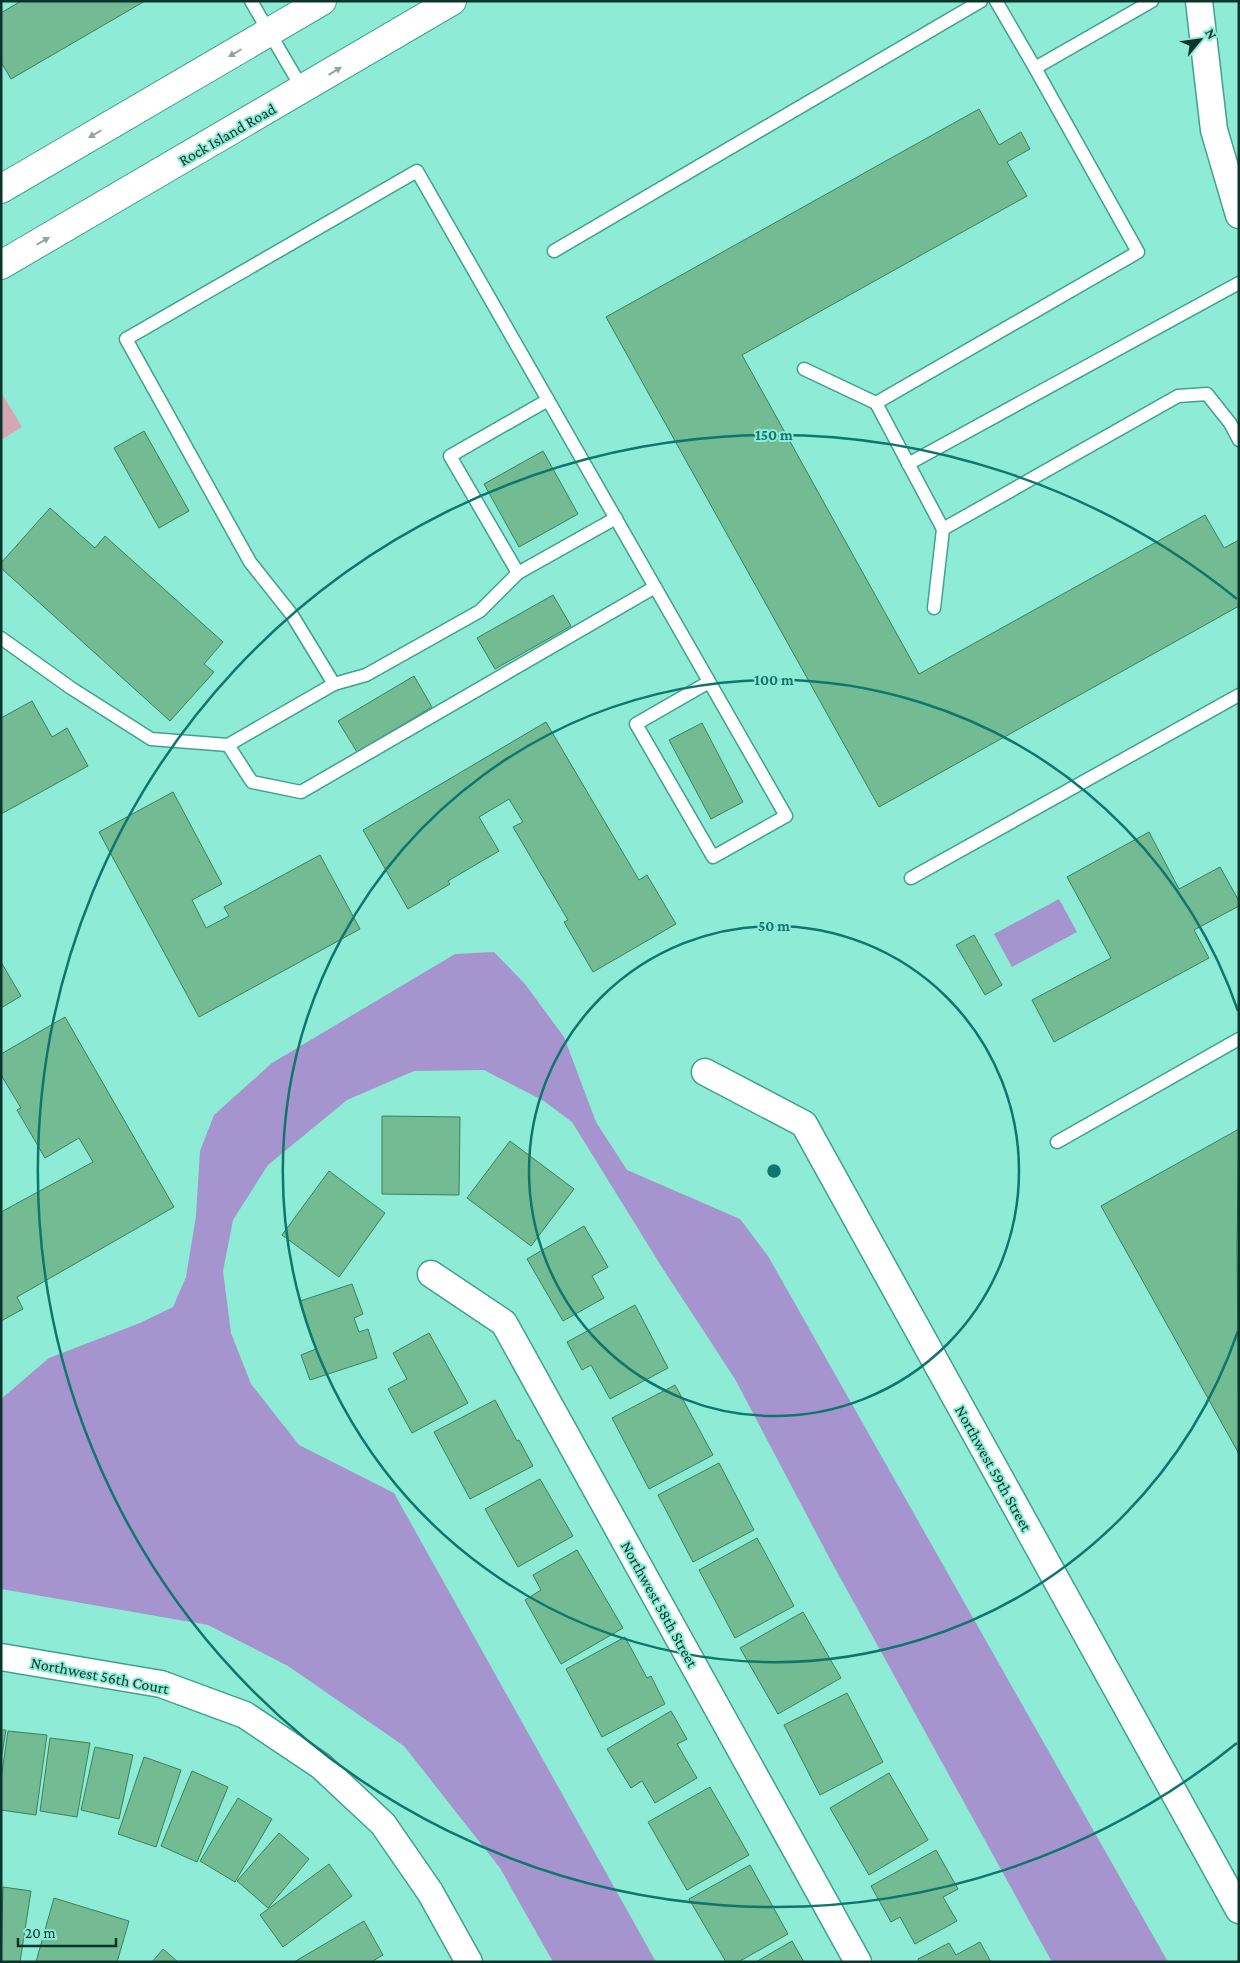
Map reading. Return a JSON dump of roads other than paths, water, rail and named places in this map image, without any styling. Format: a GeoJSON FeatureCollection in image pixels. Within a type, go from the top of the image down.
{"type":"FeatureCollection","features":[{"type":"Feature","properties":{"kind":"main road"},"geometry":{"type":"LineString","coordinates":[[1,189],[322,1]]}},
{"type":"Feature","properties":{"kind":"main road","name":"Rock Island Road"},"geometry":{"type":"LineString","coordinates":[[1,265],[303,90],[452,1]]}},
{"type":"Feature","properties":{"kind":"street"},"geometry":{"type":"LineString","coordinates":[[1199,1],[1214,130],[1239,215]]}},
{"type":"Feature","properties":{"kind":"street","name":"Northwest 59th Street"},"geometry":{"type":"LineString","coordinates":[[705,1072],[804,1124],[1239,1910]]}},
{"type":"Feature","properties":{"kind":"street","name":"Northwest 58th Street"},"geometry":{"type":"LineString","coordinates":[[431,1274],[504,1323],[858,1962]]}},
{"type":"Feature","properties":{"kind":"street","name":"Northwest 56th Court"},"geometry":{"type":"LineString","coordinates":[[1,1657],[161,1684],[245,1715],[322,1766],[383,1824],[430,1892],[469,1962]]}},
{"type":"Feature","properties":{"kind":"lane"},"geometry":{"type":"LineString","coordinates":[[252,1],[303,90]]}},
{"type":"Feature","properties":{"kind":"lane"},"geometry":{"type":"LineString","coordinates":[[554,251],[981,1]]}},
{"type":"Feature","properties":{"kind":"lane"},"geometry":{"type":"LineString","coordinates":[[876,403],[1138,252],[996,1]]}},
{"type":"Feature","properties":{"kind":"lane"},"geometry":{"type":"LineString","coordinates":[[1035,68],[1152,1]]}},
{"type":"Feature","properties":{"kind":"lane"},"geometry":{"type":"LineString","coordinates":[[334,684],[292,615],[250,562],[126,340],[417,172],[786,816],[713,857],[636,724],[709,682]]}},
{"type":"Feature","properties":{"kind":"lane"},"geometry":{"type":"LineString","coordinates":[[908,464],[1239,283]]}},
{"type":"Feature","properties":{"kind":"lane"},"geometry":{"type":"LineString","coordinates":[[804,369],[876,403],[943,529],[934,608]]}},
{"type":"Feature","properties":{"kind":"lane"},"geometry":{"type":"LineString","coordinates":[[943,529],[1178,396],[1207,394],[1230,424],[1239,440]]}},
{"type":"Feature","properties":{"kind":"lane"},"geometry":{"type":"LineString","coordinates":[[518,573],[450,456],[548,400]]}},
{"type":"Feature","properties":{"kind":"lane"},"geometry":{"type":"LineString","coordinates":[[1,638],[71,688],[152,739],[228,744],[334,684],[366,675],[480,611],[518,573],[616,518]]}},
{"type":"Feature","properties":{"kind":"lane"},"geometry":{"type":"LineString","coordinates":[[228,744],[252,782],[302,792],[655,587]]}},
{"type":"Feature","properties":{"kind":"lane"},"geometry":{"type":"LineString","coordinates":[[911,878],[1239,695]]}},
{"type":"Feature","properties":{"kind":"lane"},"geometry":{"type":"LineString","coordinates":[[1057,1142],[1239,1039]]}}]}
